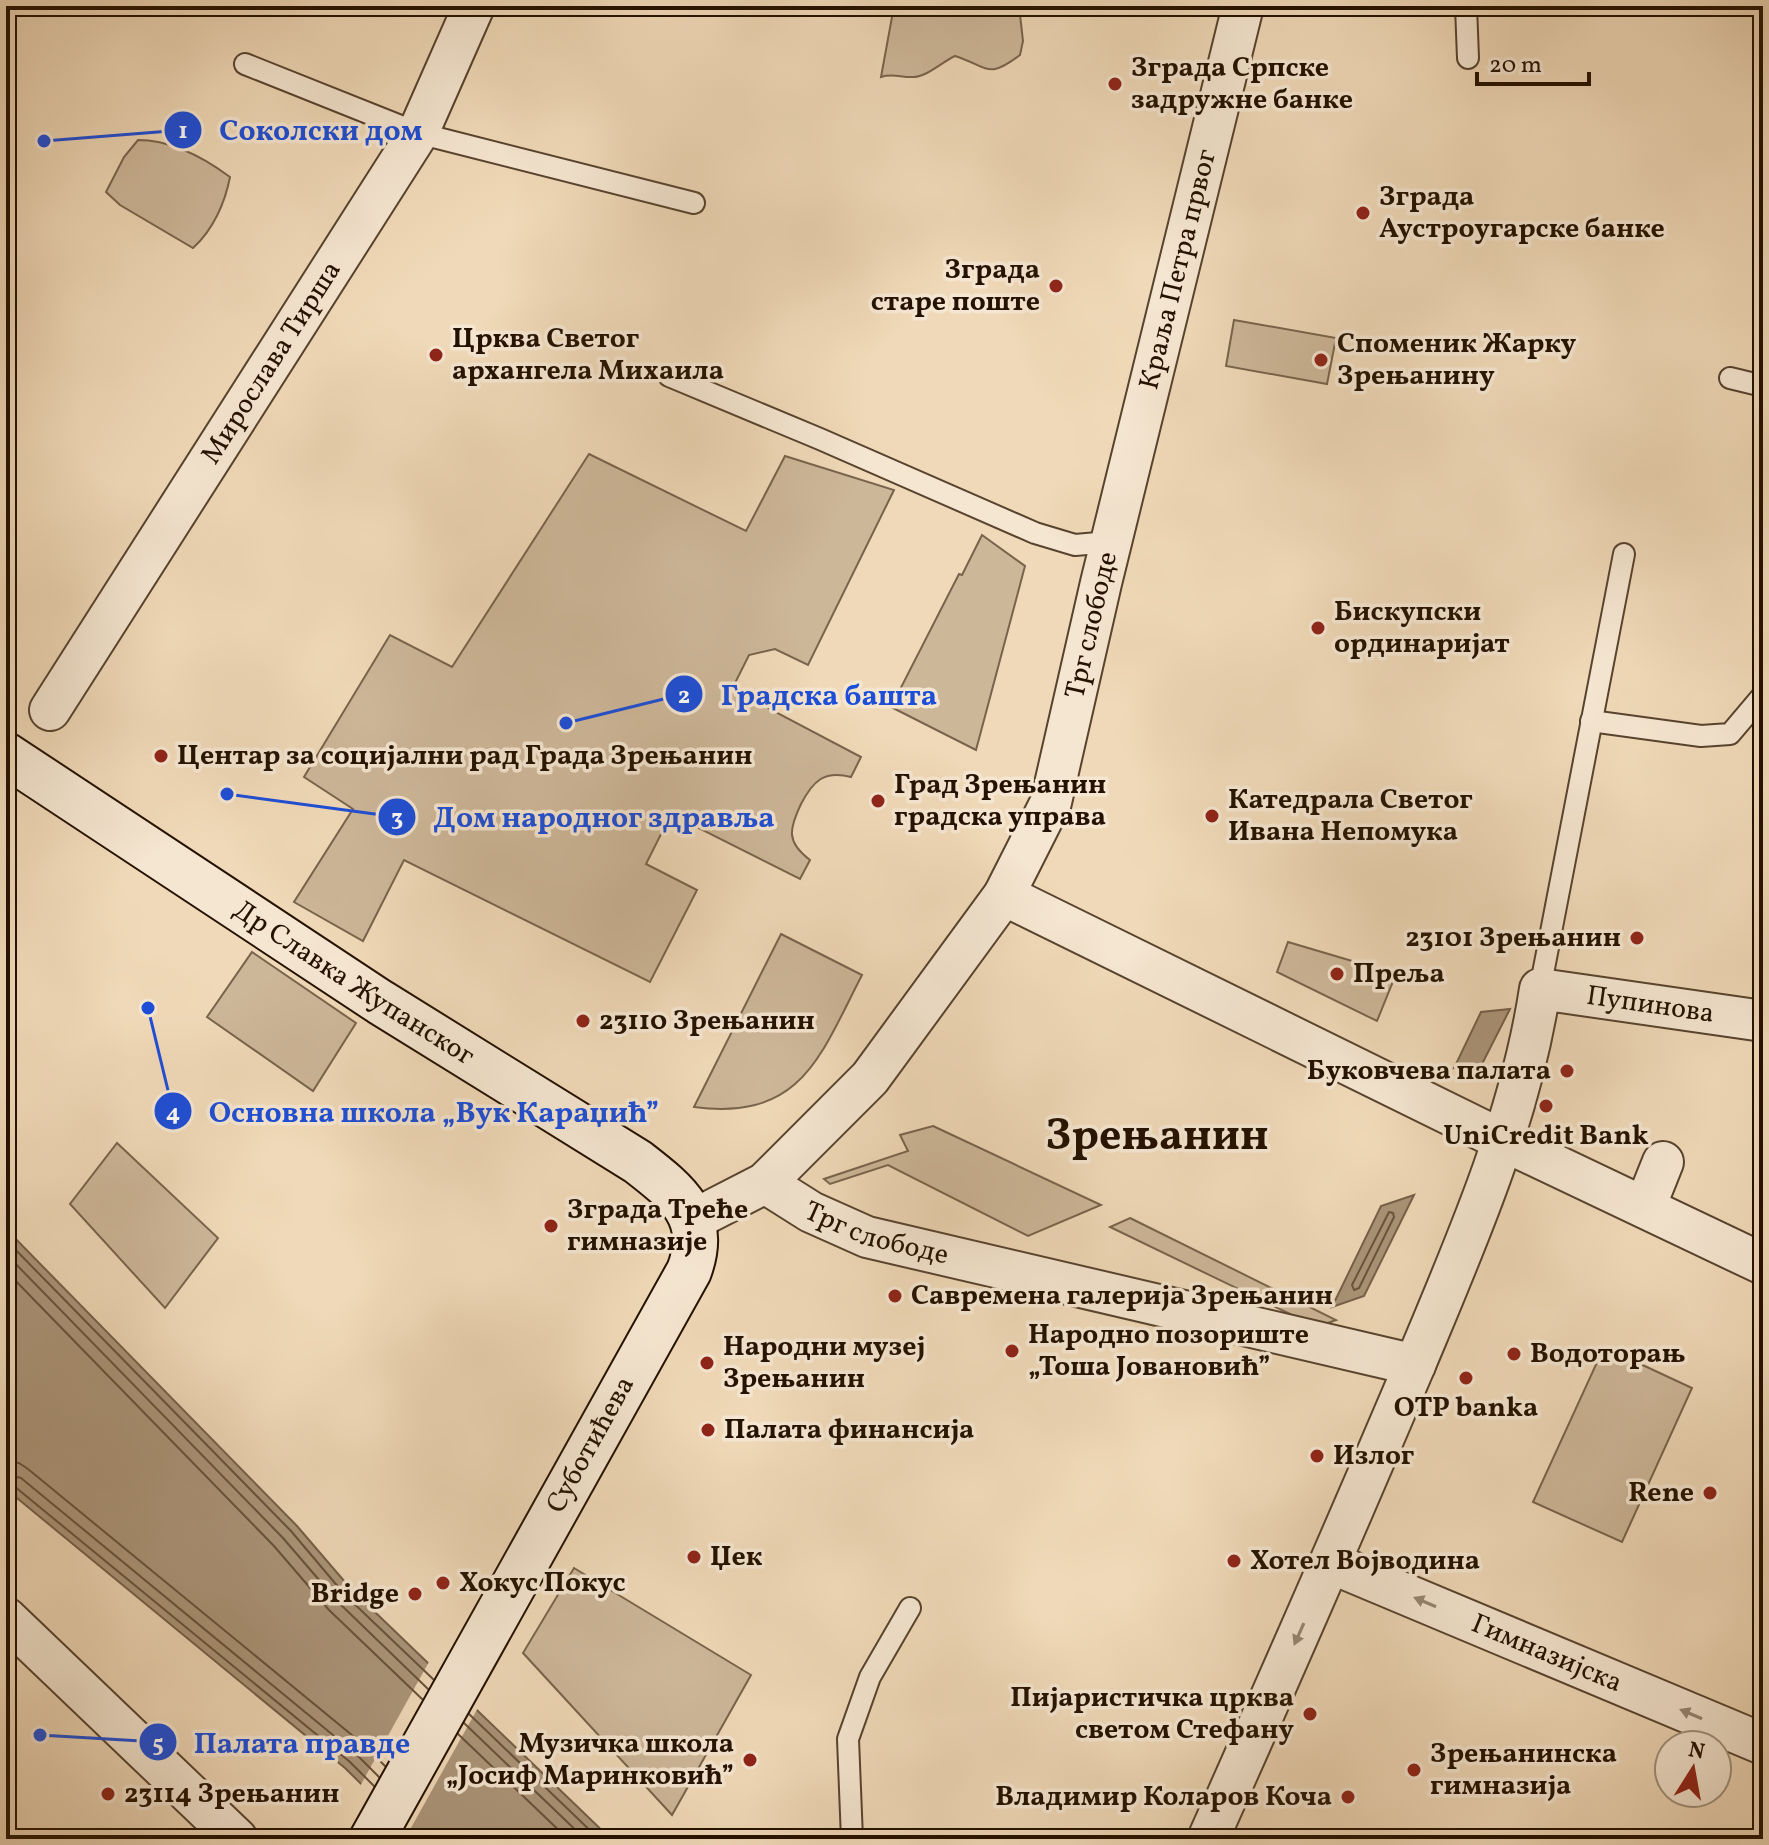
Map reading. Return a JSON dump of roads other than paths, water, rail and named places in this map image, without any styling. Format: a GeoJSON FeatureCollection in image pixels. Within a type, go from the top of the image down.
{"type":"FeatureCollection","features":[{"type":"Feature","properties":{"kind":"street","name":"Мирослава Тирша"},"geometry":{"type":"LineString","coordinates":[[50,710],[418,133],[474,6]]}},
{"type":"Feature","properties":{"kind":"street","name":"Краља Петра првог"},"geometry":{"type":"LineString","coordinates":[[1114,534],[1243,6]]}},
{"type":"Feature","properties":{"kind":"street","name":"Трг слободе"},"geometry":{"type":"LineString","coordinates":[[693,1220],[765,1183],[870,1078],[1004,895],[1051,802],[1114,534]]}},
{"type":"Feature","properties":{"kind":"street","name":"Др Славка Жупанског"},"geometry":{"type":"LineString","coordinates":[[6,755],[380,1002],[638,1162],[671,1188],[693,1220]]}},
{"type":"Feature","properties":{"kind":"street"},"geometry":{"type":"LineString","coordinates":[[1004,895],[1502,1140],[1763,1264]]}},
{"type":"Feature","properties":{"kind":"street"},"geometry":{"type":"LineString","coordinates":[[1208,1839],[1331,1563],[1472,1231],[1515,1099],[1540,989]]}},
{"type":"Feature","properties":{"kind":"street","name":"Пупинова"},"geometry":{"type":"LineString","coordinates":[[1540,989],[1763,1021]]}},
{"type":"Feature","properties":{"kind":"street"},"geometry":{"type":"LineString","coordinates":[[1645,1207],[1663,1162]]}},
{"type":"Feature","properties":{"kind":"street","name":"Трг слободе"},"geometry":{"type":"LineString","coordinates":[[765,1183],[811,1212],[867,1237],[1415,1365]]}},
{"type":"Feature","properties":{"kind":"street","name":"Суботићева"},"geometry":{"type":"LineString","coordinates":[[372,1839],[689,1271],[697,1237],[693,1220]]}},
{"type":"Feature","properties":{"kind":"street","name":"Гимназијска"},"geometry":{"type":"LineString","coordinates":[[1331,1563],[1763,1744]]}},
{"type":"Feature","properties":{"kind":"street"},"geometry":{"type":"LineString","coordinates":[[6,1618],[237,1839]]}},
{"type":"Feature","properties":{"kind":"lane"},"geometry":{"type":"LineString","coordinates":[[1466,6],[1468,58]]}},
{"type":"Feature","properties":{"kind":"lane"},"geometry":{"type":"LineString","coordinates":[[245,64],[418,133],[694,203]]}},
{"type":"Feature","properties":{"kind":"lane"},"geometry":{"type":"LineString","coordinates":[[669,376],[1035,533],[1075,545],[1098,543],[1114,534]]}},
{"type":"Feature","properties":{"kind":"lane"},"geometry":{"type":"LineString","coordinates":[[1730,378],[1763,386]]}},
{"type":"Feature","properties":{"kind":"lane"},"geometry":{"type":"LineString","coordinates":[[1540,989],[1624,554]]}},
{"type":"Feature","properties":{"kind":"lane"},"geometry":{"type":"LineString","coordinates":[[1591,721],[1701,736],[1730,734],[1763,695]]}},
{"type":"Feature","properties":{"kind":"lane"},"geometry":{"type":"LineString","coordinates":[[852,1839],[848,1739],[870,1677],[910,1608]]}},
{"type":"Feature","properties":{"kind":"water"},"geometry":{"type":"Polygon","coordinates":[[[1510,1009],[1481,1066],[1454,1068],[1481,1012],[1510,1009]]]}},
{"type":"Feature","properties":{"kind":"water"},"geometry":{"type":"Polygon","coordinates":[[[1414,1195],[1364,1296],[1332,1307],[1381,1206],[1414,1195]]]}},
{"type":"Feature","properties":{"kind":"water"},"geometry":{"type":"Polygon","coordinates":[[[6,1229],[297,1526],[351,1589],[611,1839],[417,1839],[345,1768],[6,1489],[6,1229]]]}},
{"type":"Feature","properties":{"kind":"place","name":"Зграда Српске задружне банке"},"geometry":{"type":"Point","coordinates":[1115,84]}},
{"type":"Feature","properties":{"kind":"place","name":"Соколски дом"},"geometry":{"type":"Point","coordinates":[44,141]}},
{"type":"Feature","properties":{"kind":"place","name":"Зграда Аустроугарске банке"},"geometry":{"type":"Point","coordinates":[1363,213]}},
{"type":"Feature","properties":{"kind":"place","name":"Зграда старе поште"},"geometry":{"type":"Point","coordinates":[1056,286]}},
{"type":"Feature","properties":{"kind":"place","name":"Црква Светог архангела Михаила"},"geometry":{"type":"Point","coordinates":[436,355]}},
{"type":"Feature","properties":{"kind":"place","name":"Споменик Жарку Зрењанину"},"geometry":{"type":"Point","coordinates":[1321,360]}},
{"type":"Feature","properties":{"kind":"place","name":"Бискупски ординаријат"},"geometry":{"type":"Point","coordinates":[1318,628]}},
{"type":"Feature","properties":{"kind":"place","name":"Градска башта"},"geometry":{"type":"Point","coordinates":[566,723]}},
{"type":"Feature","properties":{"kind":"place","name":"Центар за социјални рад Града Зрењанин"},"geometry":{"type":"Point","coordinates":[161,756]}},
{"type":"Feature","properties":{"kind":"place","name":"Дом народног здравља"},"geometry":{"type":"Point","coordinates":[227,794]}},
{"type":"Feature","properties":{"kind":"place","name":"Град Зрењанин градска управа"},"geometry":{"type":"Point","coordinates":[878,801]}},
{"type":"Feature","properties":{"kind":"place","name":"Катедрала Светог Ивана Непомука"},"geometry":{"type":"Point","coordinates":[1212,816]}},
{"type":"Feature","properties":{"kind":"place","name":"23101 Зрењанин"},"geometry":{"type":"Point","coordinates":[1637,938]}},
{"type":"Feature","properties":{"kind":"place","name":"Преља"},"geometry":{"type":"Point","coordinates":[1337,974]}},
{"type":"Feature","properties":{"kind":"place","name":"Основна школа „Вук Караџић”"},"geometry":{"type":"Point","coordinates":[148,1008]}},
{"type":"Feature","properties":{"kind":"place","name":"23110 Зрењанин"},"geometry":{"type":"Point","coordinates":[583,1021]}},
{"type":"Feature","properties":{"kind":"place","name":"Буковчева палата"},"geometry":{"type":"Point","coordinates":[1567,1071]}},
{"type":"Feature","properties":{"kind":"place","name":"UniCredit Bank"},"geometry":{"type":"Point","coordinates":[1546,1106]}},
{"type":"Feature","properties":{"kind":"place","name":"Зграда Треће гимназије"},"geometry":{"type":"Point","coordinates":[551,1226]}},
{"type":"Feature","properties":{"kind":"place","name":"Савремена галерија Зрењанин"},"geometry":{"type":"Point","coordinates":[895,1296]}},
{"type":"Feature","properties":{"kind":"place","name":"Народно позориште „Тоша Јовановић”"},"geometry":{"type":"Point","coordinates":[1012,1351]}},
{"type":"Feature","properties":{"kind":"place","name":"Водоторањ"},"geometry":{"type":"Point","coordinates":[1514,1354]}},
{"type":"Feature","properties":{"kind":"place","name":"Народни музеј Зрењанин"},"geometry":{"type":"Point","coordinates":[707,1363]}},
{"type":"Feature","properties":{"kind":"place","name":"OTP banka"},"geometry":{"type":"Point","coordinates":[1466,1378]}},
{"type":"Feature","properties":{"kind":"place","name":"Палата финансија"},"geometry":{"type":"Point","coordinates":[708,1430]}},
{"type":"Feature","properties":{"kind":"place","name":"Излог"},"geometry":{"type":"Point","coordinates":[1317,1456]}},
{"type":"Feature","properties":{"kind":"place","name":"Rene"},"geometry":{"type":"Point","coordinates":[1710,1493]}},
{"type":"Feature","properties":{"kind":"place","name":"Џек"},"geometry":{"type":"Point","coordinates":[694,1557]}},
{"type":"Feature","properties":{"kind":"place","name":"Хотел Војводина"},"geometry":{"type":"Point","coordinates":[1234,1561]}},
{"type":"Feature","properties":{"kind":"place","name":"Хокус Покус"},"geometry":{"type":"Point","coordinates":[443,1583]}},
{"type":"Feature","properties":{"kind":"place","name":"Bridge"},"geometry":{"type":"Point","coordinates":[415,1594]}},
{"type":"Feature","properties":{"kind":"place","name":"Пијаристичка црква светом Стефану"},"geometry":{"type":"Point","coordinates":[1310,1714]}},
{"type":"Feature","properties":{"kind":"place","name":"Палата правде"},"geometry":{"type":"Point","coordinates":[40,1735]}},
{"type":"Feature","properties":{"kind":"place","name":"Музичка школа „Јосиф Маринковић”"},"geometry":{"type":"Point","coordinates":[750,1760]}},
{"type":"Feature","properties":{"kind":"place","name":"Зрењанинска гимназија"},"geometry":{"type":"Point","coordinates":[1414,1770]}},
{"type":"Feature","properties":{"kind":"place","name":"23114 Зрењанин"},"geometry":{"type":"Point","coordinates":[108,1794]}},
{"type":"Feature","properties":{"kind":"place","name":"Владимир Коларов Коча"},"geometry":{"type":"Point","coordinates":[1348,1797]}},
{"type":"Feature","properties":{"kind":"district","name":"Зрењанин"},"geometry":{"type":"Point","coordinates":[1157,1137]}}]}
